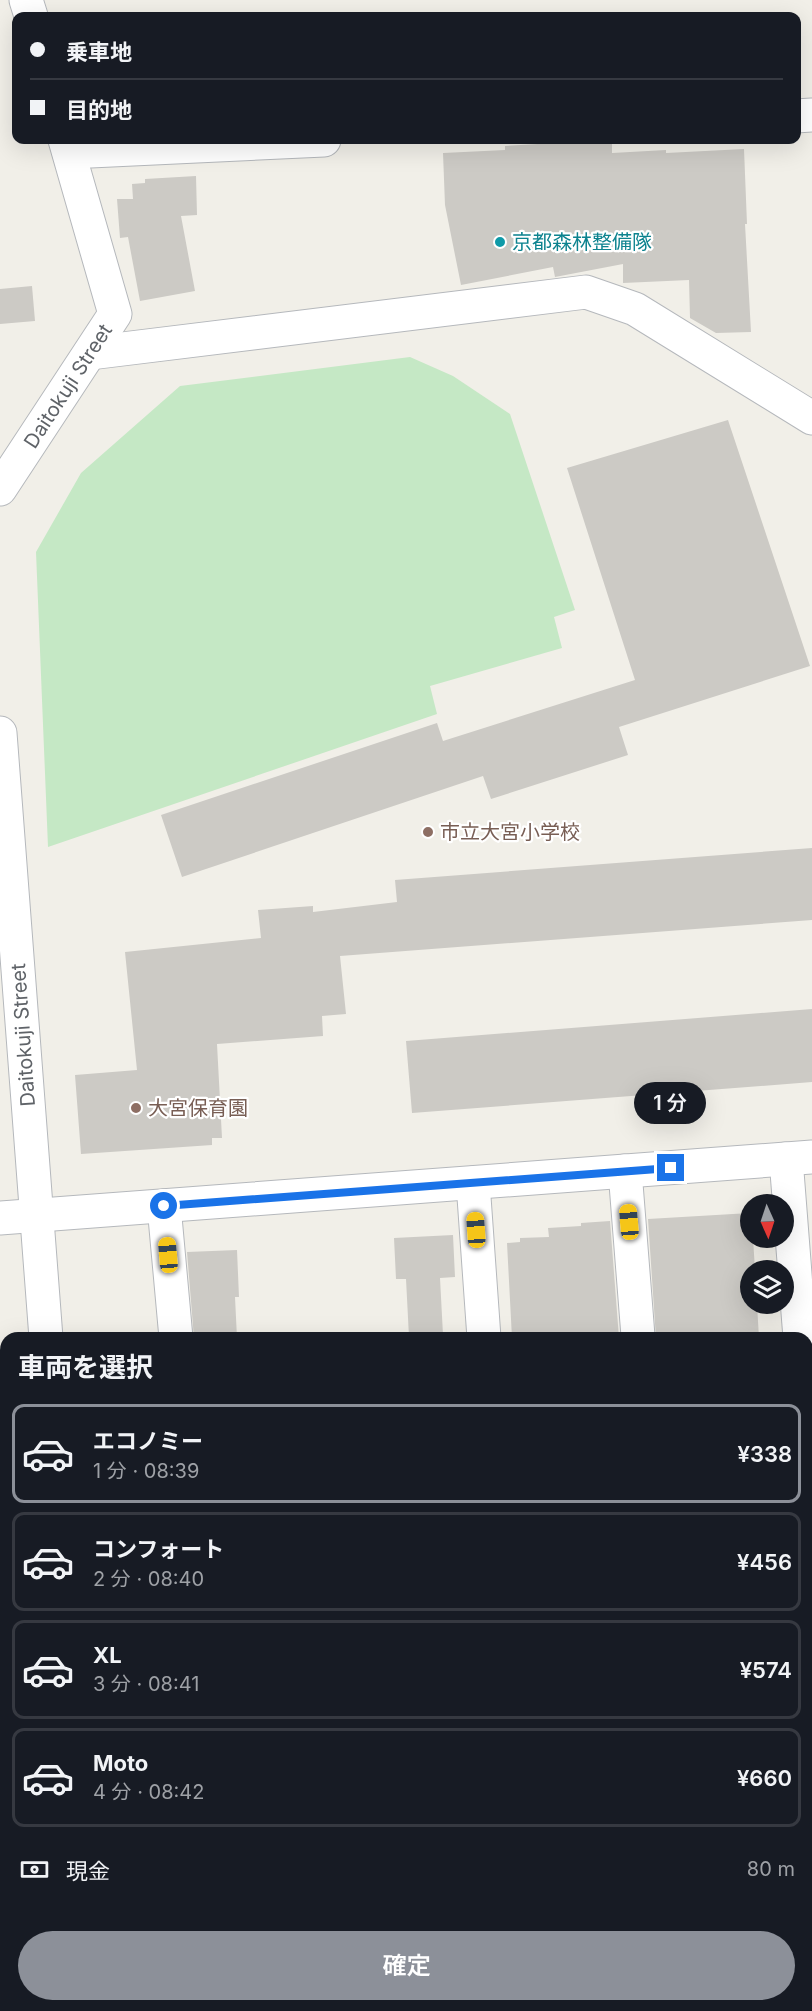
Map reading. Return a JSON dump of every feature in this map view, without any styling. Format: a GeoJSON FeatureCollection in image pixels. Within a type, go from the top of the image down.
{"type":"FeatureCollection","features":[{"type":"Feature","properties":{"kind":"street"},"geometry":{"type":"LineString","coordinates":[[67,146],[153,144]]}},
{"type":"Feature","properties":{"kind":"street","name":"Daitokuji Street"},"geometry":{"type":"LineString","coordinates":[[0,489],[115,314],[67,146]]}},
{"type":"Feature","properties":{"kind":"street"},"geometry":{"type":"LineString","coordinates":[[90,353],[586,292],[635,309],[812,418]]}},
{"type":"Feature","properties":{"kind":"street","name":"Daitokuji Street"},"geometry":{"type":"LineString","coordinates":[[0,733],[4,828],[38,1216],[46,1332]]}},
{"type":"Feature","properties":{"kind":"street"},"geometry":{"type":"LineString","coordinates":[[0,1218],[799,1158],[800,1332]]}},
{"type":"Feature","properties":{"kind":"street"},"geometry":{"type":"LineString","coordinates":[[625,1171],[638,1332]]}},
{"type":"Feature","properties":{"kind":"street"},"geometry":{"type":"LineString","coordinates":[[473,1183],[484,1332]]}},
{"type":"Feature","properties":{"kind":"street"},"geometry":{"type":"LineString","coordinates":[[164,1206],[175,1332]]}},
{"type":"Feature","properties":{"kind":"green space"},"geometry":{"type":"Polygon","coordinates":[[[410,357],[453,376],[510,414],[575,610],[554,617],[562,648],[430,686],[437,714],[48,847],[36,552],[81,473],[180,386],[410,357]]]}},
{"type":"Feature","properties":{"kind":"building"},"geometry":{"type":"Polygon","coordinates":[[[612,144],[612,153],[744,149],[747,224],[745,224],[751,332],[716,333],[690,318],[689,280],[623,283],[623,264],[555,277],[553,267],[461,285],[445,205],[443,153],[505,150],[505,146],[612,144]]]}},
{"type":"Feature","properties":{"kind":"building"},"geometry":{"type":"Polygon","coordinates":[[[196,176],[197,215],[181,216],[195,291],[140,301],[128,237],[120,238],[117,199],[133,199],[132,184],[145,183],[145,179],[196,176]]]}},
{"type":"Feature","properties":{"kind":"building"},"geometry":{"type":"Polygon","coordinates":[[[32,286],[35,321],[0,324],[0,289],[32,286]]]}},
{"type":"Feature","properties":{"kind":"building"},"geometry":{"type":"Polygon","coordinates":[[[728,420],[810,666],[619,727],[628,755],[491,799],[483,776],[182,877],[161,815],[437,723],[443,741],[635,680],[567,468],[728,420]]]}},
{"type":"Feature","properties":{"kind":"building"},"geometry":{"type":"Polygon","coordinates":[[[812,848],[812,920],[340,956],[346,1014],[322,1016],[323,1036],[217,1044],[222,1138],[212,1138],[212,1145],[81,1154],[75,1075],[137,1070],[125,952],[261,938],[258,910],[313,906],[313,912],[397,902],[395,880],[812,848]]]}},
{"type":"Feature","properties":{"kind":"building"},"geometry":{"type":"Polygon","coordinates":[[[812,1009],[812,1082],[412,1113],[406,1041],[812,1009]]]}},
{"type":"Feature","properties":{"kind":"building"},"geometry":{"type":"Polygon","coordinates":[[[740,1214],[740,1248],[754,1248],[754,1260],[740,1260],[740,1314],[758,1314],[759,1332],[656,1332],[648,1219],[740,1214]]]}},
{"type":"Feature","properties":{"kind":"building"},"geometry":{"type":"Polygon","coordinates":[[[610,1221],[619,1332],[512,1332],[507,1243],[520,1242],[520,1238],[549,1237],[548,1228],[581,1226],[581,1223],[610,1221]]]}},
{"type":"Feature","properties":{"kind":"building"},"geometry":{"type":"Polygon","coordinates":[[[453,1235],[455,1277],[440,1278],[443,1332],[409,1332],[406,1279],[396,1279],[394,1238],[453,1235]]]}},
{"type":"Feature","properties":{"kind":"building"},"geometry":{"type":"Polygon","coordinates":[[[237,1250],[239,1297],[235,1297],[237,1332],[194,1332],[187,1252],[237,1250]]]}},
{"type":"Feature","properties":{"kind":"place","name":"京都森林整備隊"},"geometry":{"type":"Point","coordinates":[500,242]}},
{"type":"Feature","properties":{"kind":"place","name":"市立大宮小学校"},"geometry":{"type":"Point","coordinates":[428,832]}},
{"type":"Feature","properties":{"kind":"place","name":"大宮保育園"},"geometry":{"type":"Point","coordinates":[136,1108]}},
{"type":"Feature","properties":{"kind":"route"},"geometry":{"type":"LineString","coordinates":[[164,1206],[671,1168]]}}]}
